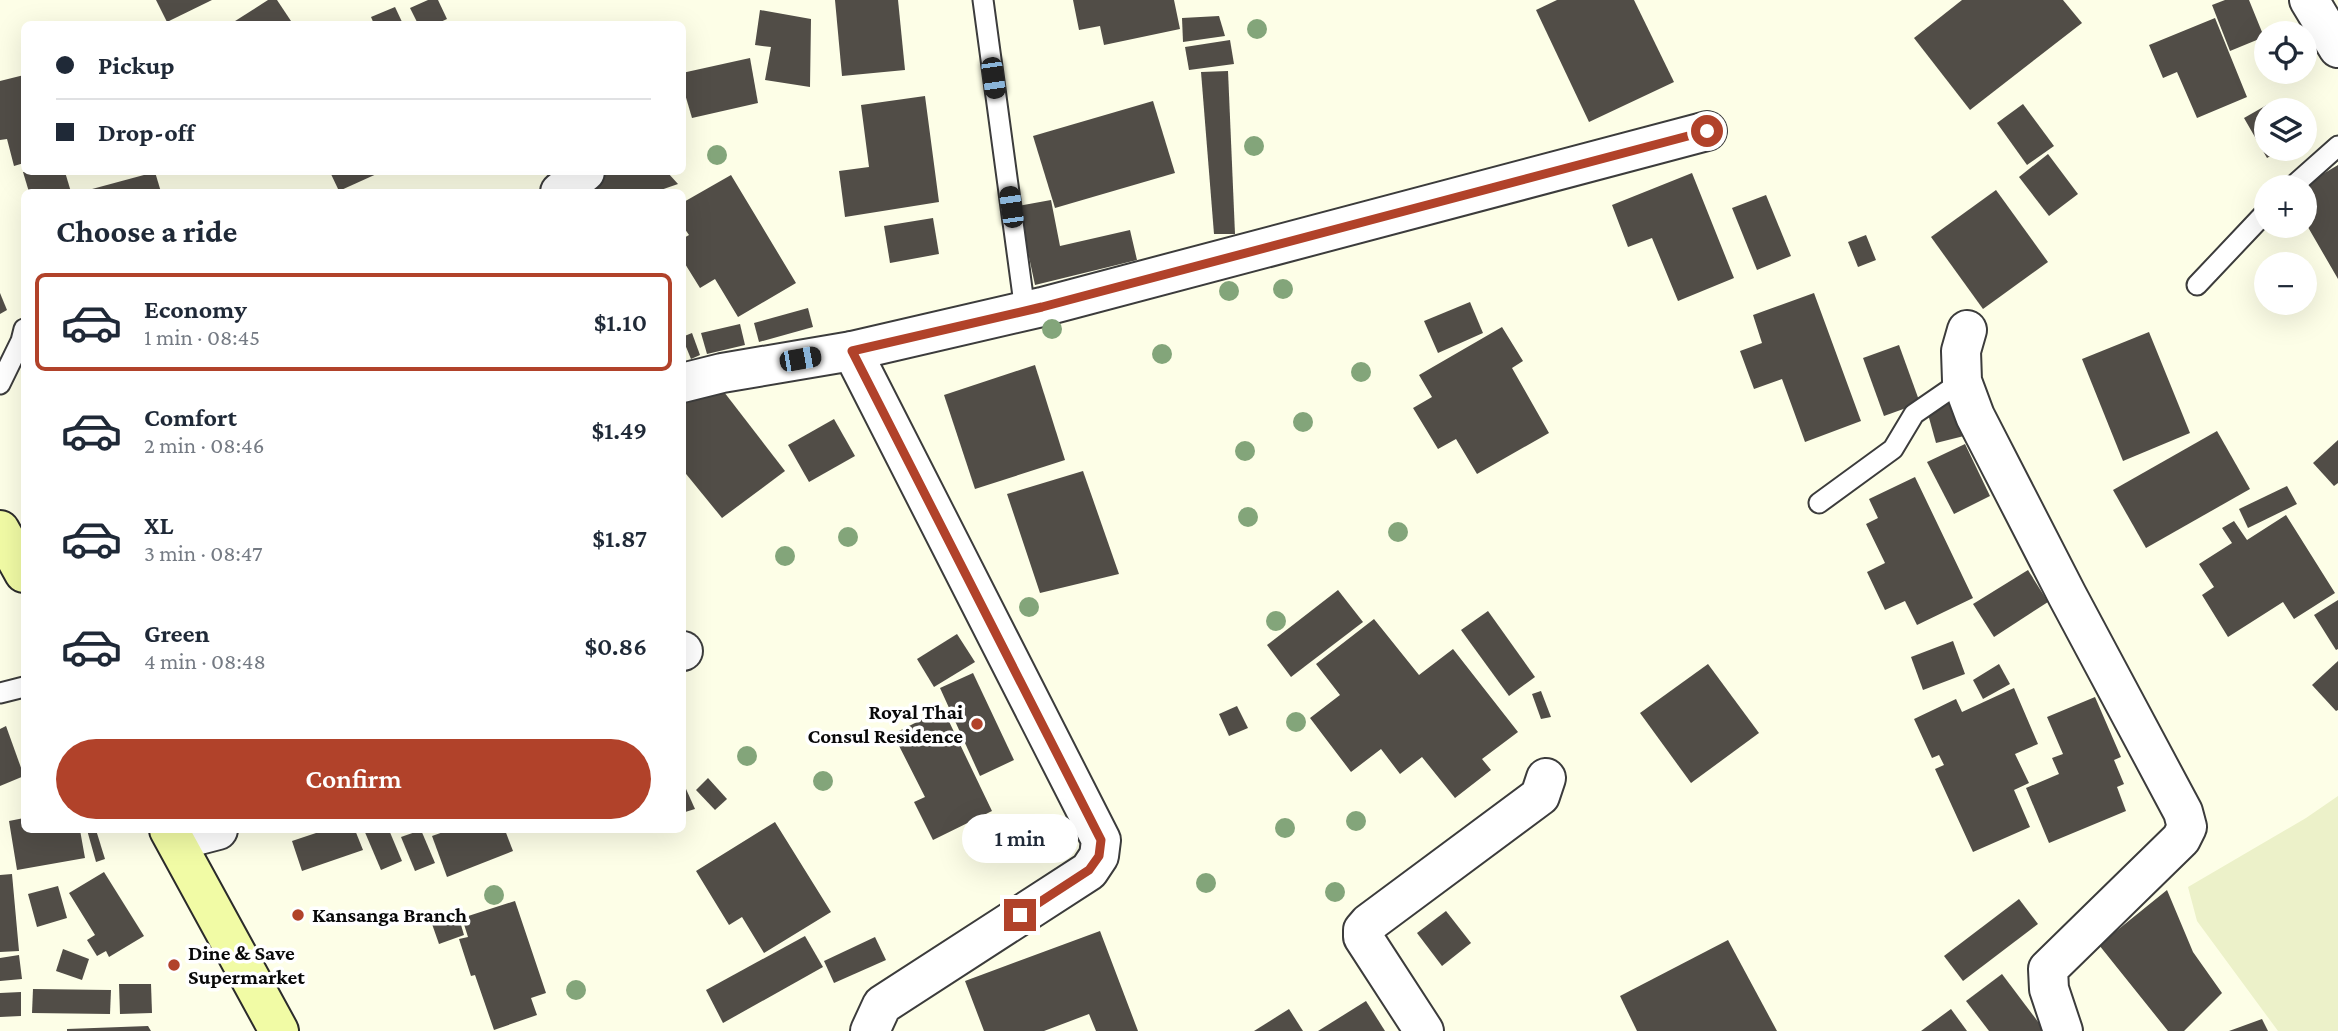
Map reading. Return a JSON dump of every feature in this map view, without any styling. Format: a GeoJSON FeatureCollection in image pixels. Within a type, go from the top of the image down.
{"type":"FeatureCollection","features":[{"type":"Feature","properties":{"kind":"main road"},"geometry":{"type":"LineString","coordinates":[[0,530],[21,568]]}},
{"type":"Feature","properties":{"kind":"main road"},"geometry":{"type":"LineString","coordinates":[[172,835],[279,1031]]}},
{"type":"Feature","properties":{"kind":"street"},"geometry":{"type":"LineString","coordinates":[[2309,0],[2338,48]]}},
{"type":"Feature","properties":{"kind":"street"},"geometry":{"type":"LineString","coordinates":[[686,382],[722,373],[852,351],[1025,311],[1707,131]]}},
{"type":"Feature","properties":{"kind":"street"},"geometry":{"type":"LineString","coordinates":[[564,189],[581,175]]}},
{"type":"Feature","properties":{"kind":"street"},"geometry":{"type":"LineString","coordinates":[[1967,330],[1961,351],[1962,382],[1975,416],[2183,812],[2186,827],[2181,839],[2048,969],[2049,989],[2063,1031]]}},
{"type":"Feature","properties":{"kind":"street"},"geometry":{"type":"LineString","coordinates":[[852,351],[1101,840],[1099,856],[1089,870],[882,1005],[870,1031]]}},
{"type":"Feature","properties":{"kind":"street"},"geometry":{"type":"LineString","coordinates":[[1424,1031],[1363,937],[1363,930],[1368,923],[1540,796],[1546,778]]}},
{"type":"Feature","properties":{"kind":"street"},"geometry":{"type":"LineString","coordinates":[[172,835],[190,833]]}},
{"type":"Feature","properties":{"kind":"lane"},"geometry":{"type":"LineString","coordinates":[[983,0],[1025,311]]}},
{"type":"Feature","properties":{"kind":"lane"},"geometry":{"type":"LineString","coordinates":[[2305,175],[2338,146]]}},
{"type":"Feature","properties":{"kind":"lane"},"geometry":{"type":"LineString","coordinates":[[2197,285],[2254,225]]}},
{"type":"Feature","properties":{"kind":"lane"},"geometry":{"type":"LineString","coordinates":[[0,384],[21,341]]}},
{"type":"Feature","properties":{"kind":"lane"},"geometry":{"type":"LineString","coordinates":[[1819,503],[1893,449],[1914,414],[1962,382]]}},
{"type":"Feature","properties":{"kind":"lane"},"geometry":{"type":"LineString","coordinates":[[0,693],[21,688]]}},
{"type":"Feature","properties":{"kind":"green space"},"geometry":{"type":"Polygon","coordinates":[[[2338,796],[2338,1031],[2278,1031],[2197,921],[2188,887],[2306,818],[2338,796]]]}},
{"type":"Feature","properties":{"kind":"building"},"geometry":{"type":"Polygon","coordinates":[[[156,0],[212,0],[169,21],[166,21],[156,0]]]}},
{"type":"Feature","properties":{"kind":"building"},"geometry":{"type":"Polygon","coordinates":[[[268,0],[277,0],[291,21],[235,21],[268,0]]]}},
{"type":"Feature","properties":{"kind":"building"},"geometry":{"type":"Polygon","coordinates":[[[428,0],[438,0],[447,19],[416,21],[410,8],[428,0]]]}},
{"type":"Feature","properties":{"kind":"building"},"geometry":{"type":"Polygon","coordinates":[[[835,0],[898,0],[905,70],[842,76],[835,0]]]}},
{"type":"Feature","properties":{"kind":"building"},"geometry":{"type":"Polygon","coordinates":[[[1073,0],[1174,0],[1180,29],[1104,45],[1100,26],[1079,30],[1073,0]]]}},
{"type":"Feature","properties":{"kind":"building"},"geometry":{"type":"Polygon","coordinates":[[[1557,0],[1634,0],[1674,82],[1589,122],[1536,10],[1557,0]]]}},
{"type":"Feature","properties":{"kind":"building"},"geometry":{"type":"Polygon","coordinates":[[[1962,0],[2063,0],[2082,23],[1970,110],[1914,38],[1962,0]]]}},
{"type":"Feature","properties":{"kind":"building"},"geometry":{"type":"Polygon","coordinates":[[[2225,0],[2249,0],[2258,21],[2254,21],[2254,41],[2230,51],[2212,5],[2225,0]]]}},
{"type":"Feature","properties":{"kind":"building"},"geometry":{"type":"Polygon","coordinates":[[[395,7],[402,21],[373,21],[371,17],[395,7]]]}},
{"type":"Feature","properties":{"kind":"building"},"geometry":{"type":"Polygon","coordinates":[[[760,10],[811,19],[810,87],[765,80],[771,47],[755,45],[760,10]]]}},
{"type":"Feature","properties":{"kind":"building"},"geometry":{"type":"Polygon","coordinates":[[[1219,16],[1225,36],[1183,42],[1182,18],[1219,16]]]}},
{"type":"Feature","properties":{"kind":"building"},"geometry":{"type":"Polygon","coordinates":[[[2215,18],[2247,97],[2197,118],[2177,72],[2163,78],[2149,45],[2215,18]]]}},
{"type":"Feature","properties":{"kind":"building"},"geometry":{"type":"Polygon","coordinates":[[[1230,40],[1234,64],[1189,70],[1185,47],[1230,40]]]}},
{"type":"Feature","properties":{"kind":"building"},"geometry":{"type":"Polygon","coordinates":[[[750,58],[758,103],[692,118],[686,98],[686,72],[750,58]]]}},
{"type":"Feature","properties":{"kind":"building"},"geometry":{"type":"Polygon","coordinates":[[[1228,71],[1235,234],[1214,234],[1201,72],[1228,71]]]}},
{"type":"Feature","properties":{"kind":"building"},"geometry":{"type":"Polygon","coordinates":[[[21,76],[21,164],[14,166],[7,139],[0,140],[0,81],[21,76]]]}},
{"type":"Feature","properties":{"kind":"building"},"geometry":{"type":"Polygon","coordinates":[[[925,96],[939,202],[845,217],[839,171],[869,167],[861,105],[925,96]]]}},
{"type":"Feature","properties":{"kind":"building"},"geometry":{"type":"Polygon","coordinates":[[[1153,101],[1175,173],[1055,208],[1033,136],[1153,101]]]}},
{"type":"Feature","properties":{"kind":"building"},"geometry":{"type":"Polygon","coordinates":[[[2023,104],[2054,146],[2027,165],[1997,123],[2023,104]]]}},
{"type":"Feature","properties":{"kind":"building"},"geometry":{"type":"Polygon","coordinates":[[[2254,112],[2254,135],[2244,118],[2254,112]]]}},
{"type":"Feature","properties":{"kind":"building"},"geometry":{"type":"Polygon","coordinates":[[[2048,154],[2078,194],[2049,216],[2019,177],[2048,154]]]}},
{"type":"Feature","properties":{"kind":"building"},"geometry":{"type":"Polygon","coordinates":[[[2338,165],[2338,279],[2314,238],[2317,238],[2317,177],[2338,165]]]}},
{"type":"Feature","properties":{"kind":"building"},"geometry":{"type":"Polygon","coordinates":[[[1692,173],[1734,278],[1678,301],[1652,238],[1628,247],[1612,205],[1692,173]]]}},
{"type":"Feature","properties":{"kind":"building"},"geometry":{"type":"Polygon","coordinates":[[[24,175],[66,175],[70,189],[28,189],[24,175]]]}},
{"type":"Feature","properties":{"kind":"building"},"geometry":{"type":"Polygon","coordinates":[[[144,175],[156,175],[160,189],[92,189],[144,175]]]}},
{"type":"Feature","properties":{"kind":"building"},"geometry":{"type":"Polygon","coordinates":[[[331,175],[374,175],[343,189],[338,189],[331,175]]]}},
{"type":"Feature","properties":{"kind":"building"},"geometry":{"type":"Polygon","coordinates":[[[593,175],[670,175],[678,184],[664,189],[577,189],[593,175]]]}},
{"type":"Feature","properties":{"kind":"building"},"geometry":{"type":"Polygon","coordinates":[[[731,175],[796,283],[738,317],[715,279],[700,288],[686,265],[686,237],[689,235],[686,231],[686,201],[731,175]]]}},
{"type":"Feature","properties":{"kind":"building"},"geometry":{"type":"Polygon","coordinates":[[[1996,190],[2048,262],[1983,309],[1931,237],[1996,190]]]}},
{"type":"Feature","properties":{"kind":"building"},"geometry":{"type":"Polygon","coordinates":[[[1766,195],[1791,256],[1757,270],[1732,208],[1766,195]]]}},
{"type":"Feature","properties":{"kind":"building"},"geometry":{"type":"Polygon","coordinates":[[[1051,200],[1060,246],[1130,230],[1137,260],[1035,285],[1018,206],[1051,200]]]}},
{"type":"Feature","properties":{"kind":"building"},"geometry":{"type":"Polygon","coordinates":[[[933,218],[939,254],[890,263],[884,226],[933,218]]]}},
{"type":"Feature","properties":{"kind":"building"},"geometry":{"type":"Polygon","coordinates":[[[1866,235],[1876,260],[1858,267],[1848,242],[1866,235]]]}},
{"type":"Feature","properties":{"kind":"building"},"geometry":{"type":"Polygon","coordinates":[[[0,293],[7,310],[0,314],[0,293]]]}},
{"type":"Feature","properties":{"kind":"building"},"geometry":{"type":"Polygon","coordinates":[[[1814,293],[1861,421],[1805,442],[1782,379],[1754,389],[1740,351],[1762,343],[1753,315],[1814,293]]]}},
{"type":"Feature","properties":{"kind":"building"},"geometry":{"type":"Polygon","coordinates":[[[1470,302],[1483,333],[1438,353],[1424,321],[1470,302]]]}},
{"type":"Feature","properties":{"kind":"building"},"geometry":{"type":"Polygon","coordinates":[[[808,308],[813,327],[759,342],[754,323],[808,308]]]}},
{"type":"Feature","properties":{"kind":"building"},"geometry":{"type":"Polygon","coordinates":[[[740,324],[745,345],[707,354],[701,333],[740,324]]]}},
{"type":"Feature","properties":{"kind":"building"},"geometry":{"type":"Polygon","coordinates":[[[1502,327],[1523,361],[1512,368],[1549,433],[1477,474],[1456,439],[1438,449],[1413,408],[1432,397],[1419,375],[1502,327]]]}},
{"type":"Feature","properties":{"kind":"building"},"geometry":{"type":"Polygon","coordinates":[[[2149,332],[2190,433],[2123,461],[2082,359],[2149,332]]]}},
{"type":"Feature","properties":{"kind":"building"},"geometry":{"type":"Polygon","coordinates":[[[692,333],[700,355],[691,359],[686,347],[686,335],[692,333]]]}},
{"type":"Feature","properties":{"kind":"building"},"geometry":{"type":"Polygon","coordinates":[[[1899,345],[1920,403],[1884,416],[1863,358],[1899,345]]]}},
{"type":"Feature","properties":{"kind":"building"},"geometry":{"type":"Polygon","coordinates":[[[1035,365],[1065,460],[975,489],[944,395],[1035,365]]]}},
{"type":"Feature","properties":{"kind":"building"},"geometry":{"type":"Polygon","coordinates":[[[714,379],[785,471],[722,518],[686,474],[686,401],[714,379]]]}},
{"type":"Feature","properties":{"kind":"building"},"geometry":{"type":"Polygon","coordinates":[[[1958,398],[1968,435],[1936,443],[1926,407],[1958,398]]]}},
{"type":"Feature","properties":{"kind":"building"},"geometry":{"type":"Polygon","coordinates":[[[834,419],[855,456],[809,482],[788,445],[834,419]]]}},
{"type":"Feature","properties":{"kind":"building"},"geometry":{"type":"Polygon","coordinates":[[[2217,431],[2250,489],[2146,548],[2113,490],[2217,431]]]}},
{"type":"Feature","properties":{"kind":"building"},"geometry":{"type":"Polygon","coordinates":[[[2338,440],[2338,483],[2334,486],[2313,463],[2338,440]]]}},
{"type":"Feature","properties":{"kind":"building"},"geometry":{"type":"Polygon","coordinates":[[[1965,444],[1990,496],[1954,514],[1927,462],[1965,444]]]}},
{"type":"Feature","properties":{"kind":"building"},"geometry":{"type":"Polygon","coordinates":[[[1083,471],[1119,574],[1040,593],[1007,494],[1083,471]]]}},
{"type":"Feature","properties":{"kind":"building"},"geometry":{"type":"Polygon","coordinates":[[[1915,477],[1973,598],[1917,625],[1905,601],[1885,610],[1867,572],[1885,563],[1866,524],[1878,518],[1869,499],[1915,477]]]}},
{"type":"Feature","properties":{"kind":"building"},"geometry":{"type":"Polygon","coordinates":[[[2287,486],[2297,504],[2248,528],[2239,509],[2287,486]]]}},
{"type":"Feature","properties":{"kind":"building"},"geometry":{"type":"Polygon","coordinates":[[[2286,515],[2335,593],[2294,619],[2283,602],[2228,637],[2202,595],[2214,587],[2199,564],[2232,543],[2222,528],[2234,521],[2247,540],[2286,515]]]}},
{"type":"Feature","properties":{"kind":"building"},"geometry":{"type":"Polygon","coordinates":[[[2028,570],[2048,602],[1994,637],[1973,604],[2028,570]]]}},
{"type":"Feature","properties":{"kind":"building"},"geometry":{"type":"Polygon","coordinates":[[[1338,590],[1363,622],[1291,677],[1267,645],[1338,590]]]}},
{"type":"Feature","properties":{"kind":"building"},"geometry":{"type":"Polygon","coordinates":[[[2338,600],[2338,649],[2336,650],[2314,615],[2338,600]]]}},
{"type":"Feature","properties":{"kind":"building"},"geometry":{"type":"Polygon","coordinates":[[[1488,611],[1535,677],[1509,696],[1461,630],[1488,611]]]}},
{"type":"Feature","properties":{"kind":"building"},"geometry":{"type":"Polygon","coordinates":[[[1374,619],[1419,675],[1453,649],[1518,732],[1482,759],[1491,770],[1455,798],[1422,757],[1400,774],[1381,749],[1351,772],[1310,718],[1340,695],[1316,664],[1374,619]]]}},
{"type":"Feature","properties":{"kind":"building"},"geometry":{"type":"Polygon","coordinates":[[[957,634],[975,662],[934,687],[917,659],[957,634]]]}},
{"type":"Feature","properties":{"kind":"building"},"geometry":{"type":"Polygon","coordinates":[[[1953,641],[1965,674],[1923,690],[1911,657],[1953,641]]]}},
{"type":"Feature","properties":{"kind":"building"},"geometry":{"type":"Polygon","coordinates":[[[2338,661],[2338,710],[2336,711],[2312,685],[2338,661]]]}},
{"type":"Feature","properties":{"kind":"building"},"geometry":{"type":"Polygon","coordinates":[[[1708,664],[1759,733],[1691,783],[1640,713],[1708,664]]]}},
{"type":"Feature","properties":{"kind":"building"},"geometry":{"type":"Polygon","coordinates":[[[1999,664],[2010,684],[1983,699],[1973,680],[1999,664]]]}},
{"type":"Feature","properties":{"kind":"building","name":"Royal Thai Consul Residence"},"geometry":{"type":"Polygon","coordinates":[[[973,673],[1014,760],[980,776],[940,688],[973,673]]]}},
{"type":"Feature","properties":{"kind":"building"},"geometry":{"type":"Polygon","coordinates":[[[2014,688],[2038,744],[2015,754],[2029,783],[2014,790],[2030,827],[1973,852],[1935,769],[1944,765],[1939,755],[1932,758],[1914,719],[1956,699],[1962,712],[2014,688]]]}},
{"type":"Feature","properties":{"kind":"building"},"geometry":{"type":"Polygon","coordinates":[[[1541,691],[1551,717],[1541,719],[1532,694],[1541,691]]]}},
{"type":"Feature","properties":{"kind":"building"},"geometry":{"type":"Polygon","coordinates":[[[2095,697],[2121,757],[2114,760],[2124,784],[2117,787],[2126,811],[2049,843],[2026,788],[2059,774],[2052,758],[2063,754],[2047,717],[2095,697]]]}},
{"type":"Feature","properties":{"kind":"building"},"geometry":{"type":"Polygon","coordinates":[[[1237,706],[1248,728],[1229,736],[1219,714],[1237,706]]]}},
{"type":"Feature","properties":{"kind":"building"},"geometry":{"type":"Polygon","coordinates":[[[943,709],[992,811],[933,840],[914,802],[925,797],[893,734],[943,709]]]}},
{"type":"Feature","properties":{"kind":"building"},"geometry":{"type":"Polygon","coordinates":[[[6,726],[21,768],[21,777],[0,786],[0,729],[6,726]]]}},
{"type":"Feature","properties":{"kind":"building"},"geometry":{"type":"Polygon","coordinates":[[[708,778],[727,799],[715,810],[696,790],[708,778]]]}},
{"type":"Feature","properties":{"kind":"building"},"geometry":{"type":"Polygon","coordinates":[[[686,789],[695,809],[686,812],[686,789]]]}},
{"type":"Feature","properties":{"kind":"building"},"geometry":{"type":"Polygon","coordinates":[[[21,819],[21,833],[81,833],[85,858],[17,870],[9,821],[21,819]]]}},
{"type":"Feature","properties":{"kind":"building"},"geometry":{"type":"Polygon","coordinates":[[[775,822],[831,912],[764,953],[742,917],[729,925],[696,871],[775,822]]]}},
{"type":"Feature","properties":{"kind":"building"},"geometry":{"type":"Polygon","coordinates":[[[88,833],[97,833],[105,859],[96,862],[88,833]]]}},
{"type":"Feature","properties":{"kind":"building"},"geometry":{"type":"Polygon","coordinates":[[[316,833],[356,833],[363,850],[302,871],[292,841],[316,833]]]}},
{"type":"Feature","properties":{"kind":"building"},"geometry":{"type":"Polygon","coordinates":[[[365,833],[390,833],[402,861],[381,870],[365,833]]]}},
{"type":"Feature","properties":{"kind":"building"},"geometry":{"type":"Polygon","coordinates":[[[422,833],[435,863],[415,871],[401,837],[422,833]]]}},
{"type":"Feature","properties":{"kind":"building"},"geometry":{"type":"Polygon","coordinates":[[[440,833],[506,833],[513,851],[447,877],[432,836],[440,833]]]}},
{"type":"Feature","properties":{"kind":"building"},"geometry":{"type":"Polygon","coordinates":[[[104,872],[144,936],[109,957],[106,951],[97,956],[87,940],[95,935],[69,893],[104,872]]]}},
{"type":"Feature","properties":{"kind":"building"},"geometry":{"type":"Polygon","coordinates":[[[12,874],[19,951],[0,952],[0,875],[12,874]]]}},
{"type":"Feature","properties":{"kind":"building"},"geometry":{"type":"Polygon","coordinates":[[[58,886],[67,918],[37,927],[28,894],[58,886]]]}},
{"type":"Feature","properties":{"kind":"building"},"geometry":{"type":"Polygon","coordinates":[[[2167,890],[2193,952],[2222,993],[2184,1031],[2168,1031],[2099,945],[2167,890]]]}},
{"type":"Feature","properties":{"kind":"building"},"geometry":{"type":"Polygon","coordinates":[[[2019,899],[2038,924],[1963,981],[1944,956],[2019,899]]]}},
{"type":"Feature","properties":{"kind":"building"},"geometry":{"type":"Polygon","coordinates":[[[515,901],[546,993],[531,998],[537,1015],[494,1030],[459,939],[468,937],[462,918],[515,901]]]}},
{"type":"Feature","properties":{"kind":"building"},"geometry":{"type":"Polygon","coordinates":[[[1446,911],[1471,943],[1442,966],[1417,933],[1446,911]]]}},
{"type":"Feature","properties":{"kind":"building"},"geometry":{"type":"Polygon","coordinates":[[[458,915],[464,935],[439,944],[432,924],[458,915]]]}},
{"type":"Feature","properties":{"kind":"building"},"geometry":{"type":"Polygon","coordinates":[[[1100,931],[1138,1031],[1096,1031],[1089,1014],[1044,1031],[984,1031],[965,981],[1100,931]]]}},
{"type":"Feature","properties":{"kind":"building"},"geometry":{"type":"Polygon","coordinates":[[[805,936],[823,967],[723,1023],[706,990],[805,936]]]}},
{"type":"Feature","properties":{"kind":"building"},"geometry":{"type":"Polygon","coordinates":[[[875,937],[886,960],[834,983],[824,961],[875,937]]]}},
{"type":"Feature","properties":{"kind":"building"},"geometry":{"type":"Polygon","coordinates":[[[1728,940],[1777,1031],[1637,1031],[1620,996],[1728,940]]]}},
{"type":"Feature","properties":{"kind":"building"},"geometry":{"type":"Polygon","coordinates":[[[63,949],[89,959],[82,980],[56,971],[63,949]]]}},
{"type":"Feature","properties":{"kind":"building"},"geometry":{"type":"Polygon","coordinates":[[[19,955],[22,979],[0,981],[0,958],[19,955]]]}},
{"type":"Feature","properties":{"kind":"building"},"geometry":{"type":"Polygon","coordinates":[[[2002,974],[2045,1031],[1989,1031],[1966,1001],[2002,974]]]}},
{"type":"Feature","properties":{"kind":"building"},"geometry":{"type":"Polygon","coordinates":[[[119,984],[151,984],[152,1013],[120,1014],[119,984]]]}},
{"type":"Feature","properties":{"kind":"building"},"geometry":{"type":"Polygon","coordinates":[[[33,989],[111,990],[110,1014],[32,1013],[33,989]]]}},
{"type":"Feature","properties":{"kind":"building"},"geometry":{"type":"Polygon","coordinates":[[[21,992],[21,1016],[0,1017],[0,993],[21,992]]]}},
{"type":"Feature","properties":{"kind":"building"},"geometry":{"type":"Polygon","coordinates":[[[1366,1001],[1385,1031],[1318,1031],[1366,1001]]]}},
{"type":"Feature","properties":{"kind":"building"},"geometry":{"type":"Polygon","coordinates":[[[1289,1009],[1303,1031],[1254,1031],[1289,1009]]]}},
{"type":"Feature","properties":{"kind":"building"},"geometry":{"type":"Polygon","coordinates":[[[1951,1009],[1967,1031],[1921,1031],[1951,1009]]]}},
{"type":"Feature","properties":{"kind":"building"},"geometry":{"type":"Polygon","coordinates":[[[2262,1019],[2268,1031],[2229,1031],[2262,1019]]]}},
{"type":"Feature","properties":{"kind":"building"},"geometry":{"type":"Polygon","coordinates":[[[148,1026],[151,1031],[67,1031],[67,1029],[148,1026]]]}},
{"type":"Feature","properties":{"kind":"place","name":"Royal Thai Consul Residence"},"geometry":{"type":"Point","coordinates":[977,724]}},
{"type":"Feature","properties":{"kind":"place","name":"Kansanga Branch"},"geometry":{"type":"Point","coordinates":[298,915]}},
{"type":"Feature","properties":{"kind":"place","name":"Dine & Save Supermarket"},"geometry":{"type":"Point","coordinates":[174,965]}},
{"type":"Feature","properties":{"kind":"route"},"geometry":{"type":"LineString","coordinates":[[1020,915],[1089,870],[1099,856],[1101,840],[852,351],[1042,307],[1707,131]]}}]}
